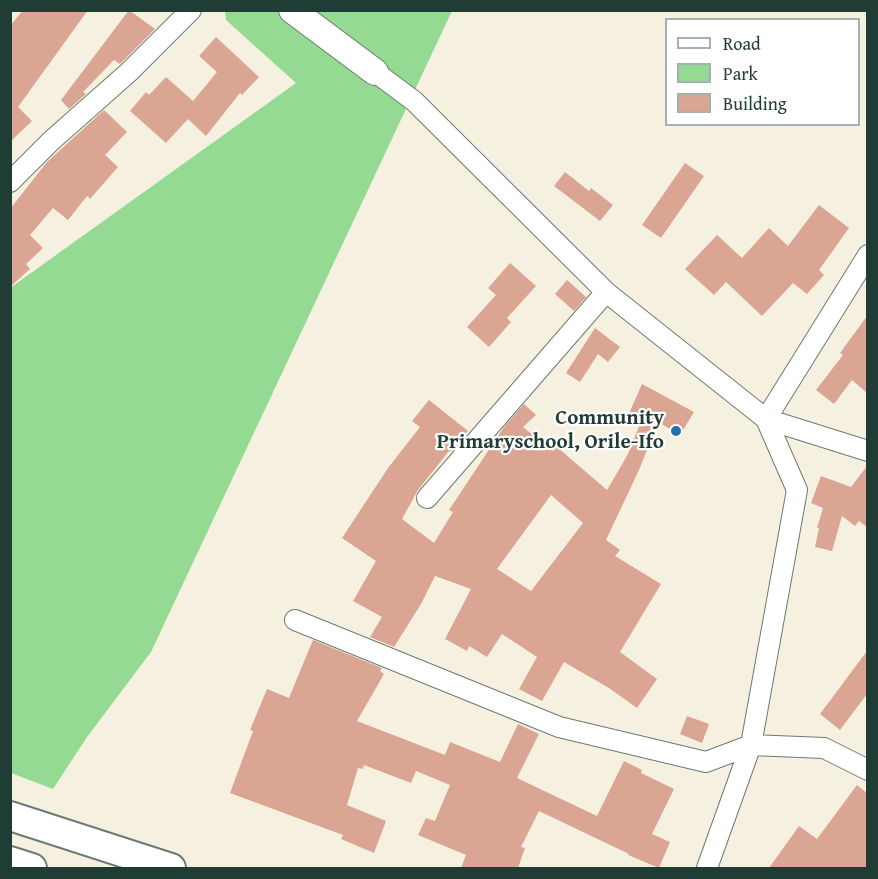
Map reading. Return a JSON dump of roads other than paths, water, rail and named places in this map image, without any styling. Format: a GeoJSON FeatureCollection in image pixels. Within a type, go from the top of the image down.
{"type":"FeatureCollection","features":[{"type":"Feature","properties":{"kind":"main road"},"geometry":{"type":"LineString","coordinates":[[10,816],[171,868]]}},
{"type":"Feature","properties":{"kind":"main road"},"geometry":{"type":"LineString","coordinates":[[10,861],[33,868]]}},
{"type":"Feature","properties":{"kind":"street"},"geometry":{"type":"LineString","coordinates":[[10,182],[51,141],[129,72],[191,10]]}},
{"type":"Feature","properties":{"kind":"street"},"geometry":{"type":"LineString","coordinates":[[292,10],[414,101],[606,292],[766,418],[867,451]]}},
{"type":"Feature","properties":{"kind":"street"},"geometry":{"type":"LineString","coordinates":[[766,418],[867,255]]}},
{"type":"Feature","properties":{"kind":"street"},"geometry":{"type":"LineString","coordinates":[[427,498],[606,292]]}},
{"type":"Feature","properties":{"kind":"street"},"geometry":{"type":"LineString","coordinates":[[708,868],[751,745],[797,490],[766,418]]}},
{"type":"Feature","properties":{"kind":"street"},"geometry":{"type":"LineString","coordinates":[[295,620],[559,727],[706,762],[751,745],[824,748],[867,770]]}},
{"type":"Feature","properties":{"kind":"place","name":"Community Primaryschool, Orile-Ifo"},"geometry":{"type":"Point","coordinates":[676,431]}}]}
